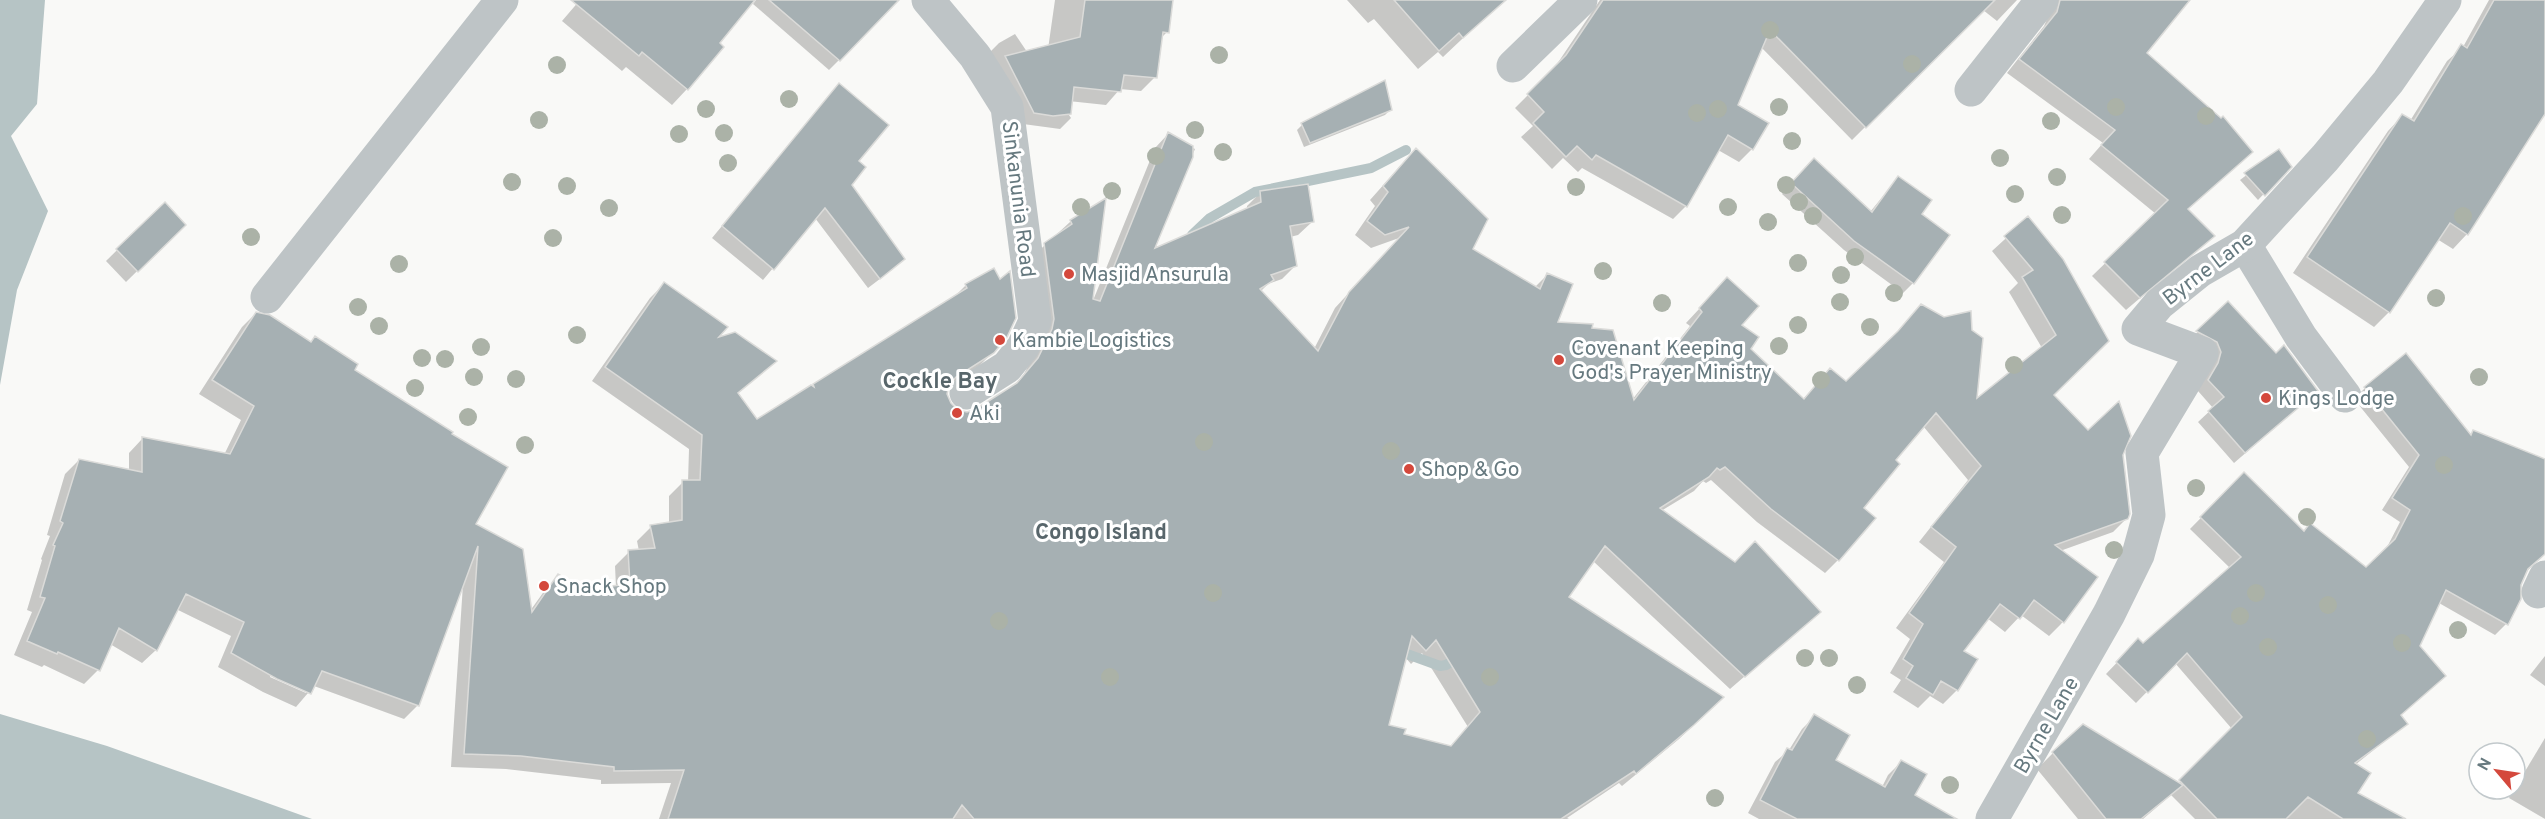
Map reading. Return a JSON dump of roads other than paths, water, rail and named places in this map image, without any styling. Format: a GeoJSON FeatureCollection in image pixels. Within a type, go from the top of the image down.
{"type":"FeatureCollection","features":[{"type":"Feature","properties":{"kind":"street"},"geometry":{"type":"LineString","coordinates":[[267,297],[502,0]]}},
{"type":"Feature","properties":{"kind":"street","name":"Sinkanunia Road"},"geometry":{"type":"LineString","coordinates":[[928,0],[975,56],[1007,107],[1035,321],[1023,347],[1007,367],[966,393]]}},
{"type":"Feature","properties":{"kind":"street"},"geometry":{"type":"LineString","coordinates":[[1513,66],[1581,0]]}},
{"type":"Feature","properties":{"kind":"street"},"geometry":{"type":"LineString","coordinates":[[1971,90],[2042,0]]}},
{"type":"Feature","properties":{"kind":"street","name":"Byrne Lane"},"geometry":{"type":"LineString","coordinates":[[1992,819],[2109,614],[2138,555],[2149,515],[2142,453],[2202,353],[2138,329],[2159,304],[2200,271],[2245,245],[2325,158],[2374,99],[2445,0]]}},
{"type":"Feature","properties":{"kind":"street"},"geometry":{"type":"LineString","coordinates":[[2245,245],[2301,337],[2345,396]]}},
{"type":"Feature","properties":{"kind":"waterway"},"geometry":{"type":"LineString","coordinates":[[1191,240],[1192,235],[1210,218],[1255,192],[1371,168],[1406,150]]}},
{"type":"Feature","properties":{"kind":"waterway"},"geometry":{"type":"LineString","coordinates":[[1396,650],[1440,666],[1446,665],[1461,655]]}},
{"type":"Feature","properties":{"kind":"place","name":"Masjid Ansurula"},"geometry":{"type":"Point","coordinates":[1069,274]}},
{"type":"Feature","properties":{"kind":"place","name":"Kambie Logistics"},"geometry":{"type":"Point","coordinates":[1000,340]}},
{"type":"Feature","properties":{"kind":"place","name":"Covenant Keeping God's Prayer Ministry"},"geometry":{"type":"Point","coordinates":[1559,360]}},
{"type":"Feature","properties":{"kind":"place","name":"Kings Lodge"},"geometry":{"type":"Point","coordinates":[2266,398]}},
{"type":"Feature","properties":{"kind":"place","name":"Aki"},"geometry":{"type":"Point","coordinates":[957,413]}},
{"type":"Feature","properties":{"kind":"place","name":"Shop & Go"},"geometry":{"type":"Point","coordinates":[1409,469]}},
{"type":"Feature","properties":{"kind":"place","name":"Snack Shop"},"geometry":{"type":"Point","coordinates":[544,586]}},
{"type":"Feature","properties":{"kind":"district","name":"Cockle Bay"},"geometry":{"type":"Point","coordinates":[940,380]}},
{"type":"Feature","properties":{"kind":"district","name":"Congo Island"},"geometry":{"type":"Point","coordinates":[1101,531]}}]}
